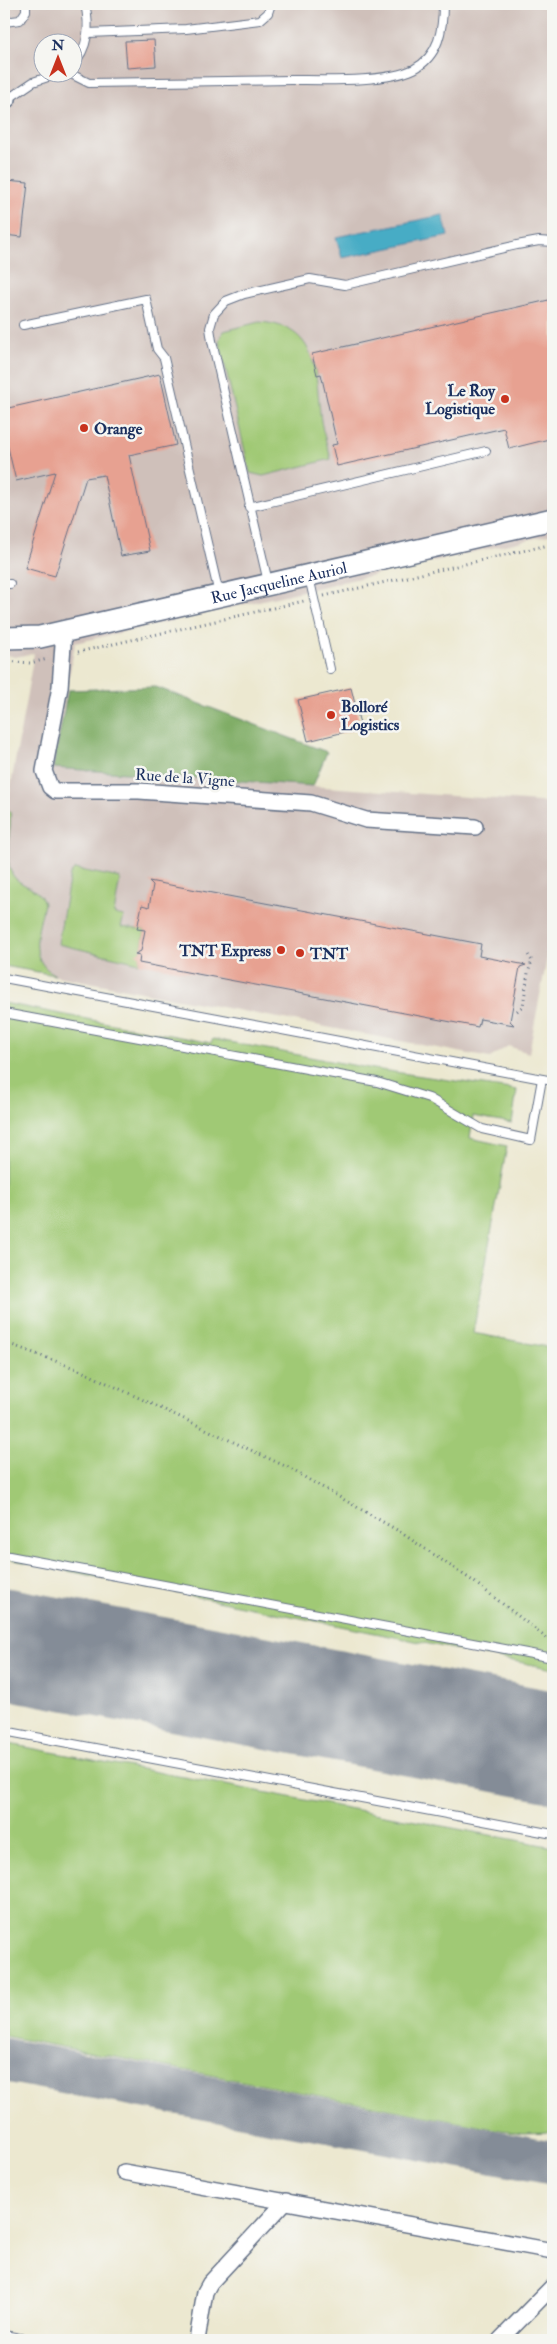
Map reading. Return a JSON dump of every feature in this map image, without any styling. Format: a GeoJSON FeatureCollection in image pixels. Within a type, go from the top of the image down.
{"type":"FeatureCollection","features":[{"type":"Feature","properties":{"kind":"street","name":"Rue Jacqueline Auriol"},"geometry":{"type":"LineString","coordinates":[[4,638],[25,638],[64,631],[553,519]]}},
{"type":"Feature","properties":{"kind":"street","name":"Rue de la Vigne"},"geometry":{"type":"LineString","coordinates":[[64,631],[60,688],[44,771],[50,787],[55,791],[139,791],[311,803],[366,820],[475,827]]}},
{"type":"Feature","properties":{"kind":"street"},"geometry":{"type":"LineString","coordinates":[[124,2172],[553,2251]]}},
{"type":"Feature","properties":{"kind":"street"},"geometry":{"type":"LineString","coordinates":[[197,2340],[204,2292],[210,2283],[286,2201]]}},
{"type":"Feature","properties":{"kind":"street"},"geometry":{"type":"LineString","coordinates":[[500,2340],[553,2286]]}},
{"type":"Feature","properties":{"kind":"lane"},"geometry":{"type":"LineString","coordinates":[[4,22],[20,20],[26,11],[26,4]]}},
{"type":"Feature","properties":{"kind":"lane"},"geometry":{"type":"LineString","coordinates":[[82,51],[89,24],[85,4]]}},
{"type":"Feature","properties":{"kind":"lane"},"geometry":{"type":"LineString","coordinates":[[88,33],[186,29],[260,20],[268,13],[271,4]]}},
{"type":"Feature","properties":{"kind":"lane"},"geometry":{"type":"LineString","coordinates":[[82,79],[89,82],[345,80],[399,74],[414,69],[425,61],[434,49],[441,36],[443,4]]}},
{"type":"Feature","properties":{"kind":"lane"},"geometry":{"type":"LineString","coordinates":[[6,99],[33,82]]}},
{"type":"Feature","properties":{"kind":"lane"},"geometry":{"type":"LineString","coordinates":[[268,584],[212,341],[210,328],[214,314],[226,301],[244,294],[310,279],[345,285],[517,245],[539,241],[553,242]]}},
{"type":"Feature","properties":{"kind":"lane"},"geometry":{"type":"LineString","coordinates":[[23,325],[146,299],[157,348],[164,358],[220,596]]}},
{"type":"Feature","properties":{"kind":"lane"},"geometry":{"type":"LineString","coordinates":[[249,507],[486,451]]}},
{"type":"Feature","properties":{"kind":"lane"},"geometry":{"type":"LineString","coordinates":[[309,575],[330,669]]}},
{"type":"Feature","properties":{"kind":"lane"},"geometry":{"type":"LineString","coordinates":[[4,978],[553,1081]]}},
{"type":"Feature","properties":{"kind":"lane"},"geometry":{"type":"LineString","coordinates":[[4,1014],[377,1082],[429,1098],[482,1129],[531,1140],[542,1079]]}},
{"type":"Feature","properties":{"kind":"lane"},"geometry":{"type":"LineString","coordinates":[[4,1555],[553,1658]]}},
{"type":"Feature","properties":{"kind":"lane"},"geometry":{"type":"LineString","coordinates":[[4,1731],[553,1834]]}},
{"type":"Feature","properties":{"kind":"lane"},"geometry":{"type":"LineString","coordinates":[[4,2335],[30,2340]]}},
{"type":"Feature","properties":{"kind":"path"},"geometry":{"type":"LineString","coordinates":[[4,662],[30,663],[553,544]]}},
{"type":"Feature","properties":{"kind":"path"},"geometry":{"type":"LineString","coordinates":[[517,1011],[523,1006],[528,973],[531,970],[532,961],[527,954]]}},
{"type":"Feature","properties":{"kind":"path"},"geometry":{"type":"LineString","coordinates":[[4,1342],[77,1369],[285,1466],[397,1530],[473,1581],[553,1643]]}},
{"type":"Feature","properties":{"kind":"shaded area"},"geometry":{"type":"Polygon","coordinates":[[[4,4],[553,4],[553,534],[75,643],[53,768],[553,803],[553,927],[529,1053],[508,1046],[490,1058],[4,966],[4,825],[34,653],[15,657],[4,654],[4,4]]]}},
{"type":"Feature","properties":{"kind":"green space"},"geometry":{"type":"Polygon","coordinates":[[[259,322],[279,326],[294,333],[304,343],[311,356],[318,387],[321,421],[331,459],[263,476],[250,473],[219,340],[224,331],[259,322]]]}},
{"type":"Feature","properties":{"kind":"green space"},"geometry":{"type":"Polygon","coordinates":[[[156,687],[327,752],[313,786],[53,768],[68,690],[156,687]]]}},
{"type":"Feature","properties":{"kind":"green space"},"geometry":{"type":"Polygon","coordinates":[[[7,809],[10,811],[11,819],[8,855],[11,871],[15,878],[42,898],[44,903],[38,934],[37,952],[40,961],[55,975],[4,966],[4,825],[7,809]]]}},
{"type":"Feature","properties":{"kind":"green space"},"geometry":{"type":"Polygon","coordinates":[[[75,869],[120,878],[114,914],[124,916],[121,927],[145,930],[139,963],[58,944],[70,874],[75,869]]]}},
{"type":"Feature","properties":{"kind":"green space"},"geometry":{"type":"Polygon","coordinates":[[[4,1003],[211,1043],[213,1039],[374,1069],[517,1090],[512,1123],[473,1116],[470,1138],[507,1146],[473,1333],[553,1348],[553,1669],[4,1558],[4,1003]]]}},
{"type":"Feature","properties":{"kind":"green space"},"geometry":{"type":"Polygon","coordinates":[[[4,1743],[553,1847],[553,2132],[523,2133],[494,2129],[4,2036],[4,1743]]]}},
{"type":"Feature","properties":{"kind":"water"},"geometry":{"type":"Polygon","coordinates":[[[443,215],[448,236],[342,258],[336,237],[443,215]]]}},
{"type":"Feature","properties":{"kind":"building"},"geometry":{"type":"Polygon","coordinates":[[[154,40],[156,66],[127,68],[125,41],[154,40]]]}},
{"type":"Feature","properties":{"kind":"building"},"geometry":{"type":"Polygon","coordinates":[[[4,174],[7,175],[6,181],[28,183],[22,237],[4,235],[4,174]]]}},
{"type":"Feature","properties":{"kind":"building"},"geometry":{"type":"Polygon","coordinates":[[[553,299],[553,438],[509,449],[504,428],[337,466],[332,445],[337,444],[321,374],[317,375],[312,354],[553,299]]]}},
{"type":"Feature","properties":{"kind":"building"},"geometry":{"type":"Polygon","coordinates":[[[160,374],[176,445],[129,455],[150,551],[121,556],[104,475],[86,478],[55,576],[25,568],[55,472],[16,481],[4,431],[4,409],[160,374]]]}},
{"type":"Feature","properties":{"kind":"building"},"geometry":{"type":"Polygon","coordinates":[[[351,688],[361,728],[308,741],[298,700],[351,688]]]}},
{"type":"Feature","properties":{"kind":"building","name":"TNT"},"geometry":{"type":"Polygon","coordinates":[[[149,881],[481,944],[479,956],[526,965],[520,967],[510,1021],[514,1025],[480,1019],[478,1027],[139,963],[140,955],[135,954],[141,951],[145,930],[137,929],[142,905],[149,907],[153,885],[149,881]]]}},
{"type":"Feature","properties":{"kind":"taxiway"},"geometry":{"type":"LineString","coordinates":[[4,2060],[553,2163]]}},
{"type":"Feature","properties":{"kind":"runway"},"geometry":{"type":"LineString","coordinates":[[4,1643],[553,1747]]}},
{"type":"Feature","properties":{"kind":"place","name":"Le Roy Logistique"},"geometry":{"type":"Point","coordinates":[505,399]}},
{"type":"Feature","properties":{"kind":"place","name":"Orange"},"geometry":{"type":"Point","coordinates":[84,428]}},
{"type":"Feature","properties":{"kind":"place","name":"Bolloré Logistics"},"geometry":{"type":"Point","coordinates":[331,715]}},
{"type":"Feature","properties":{"kind":"place","name":"TNT Express"},"geometry":{"type":"Point","coordinates":[281,950]}},
{"type":"Feature","properties":{"kind":"place","name":"TNT"},"geometry":{"type":"Point","coordinates":[300,953]}}]}
